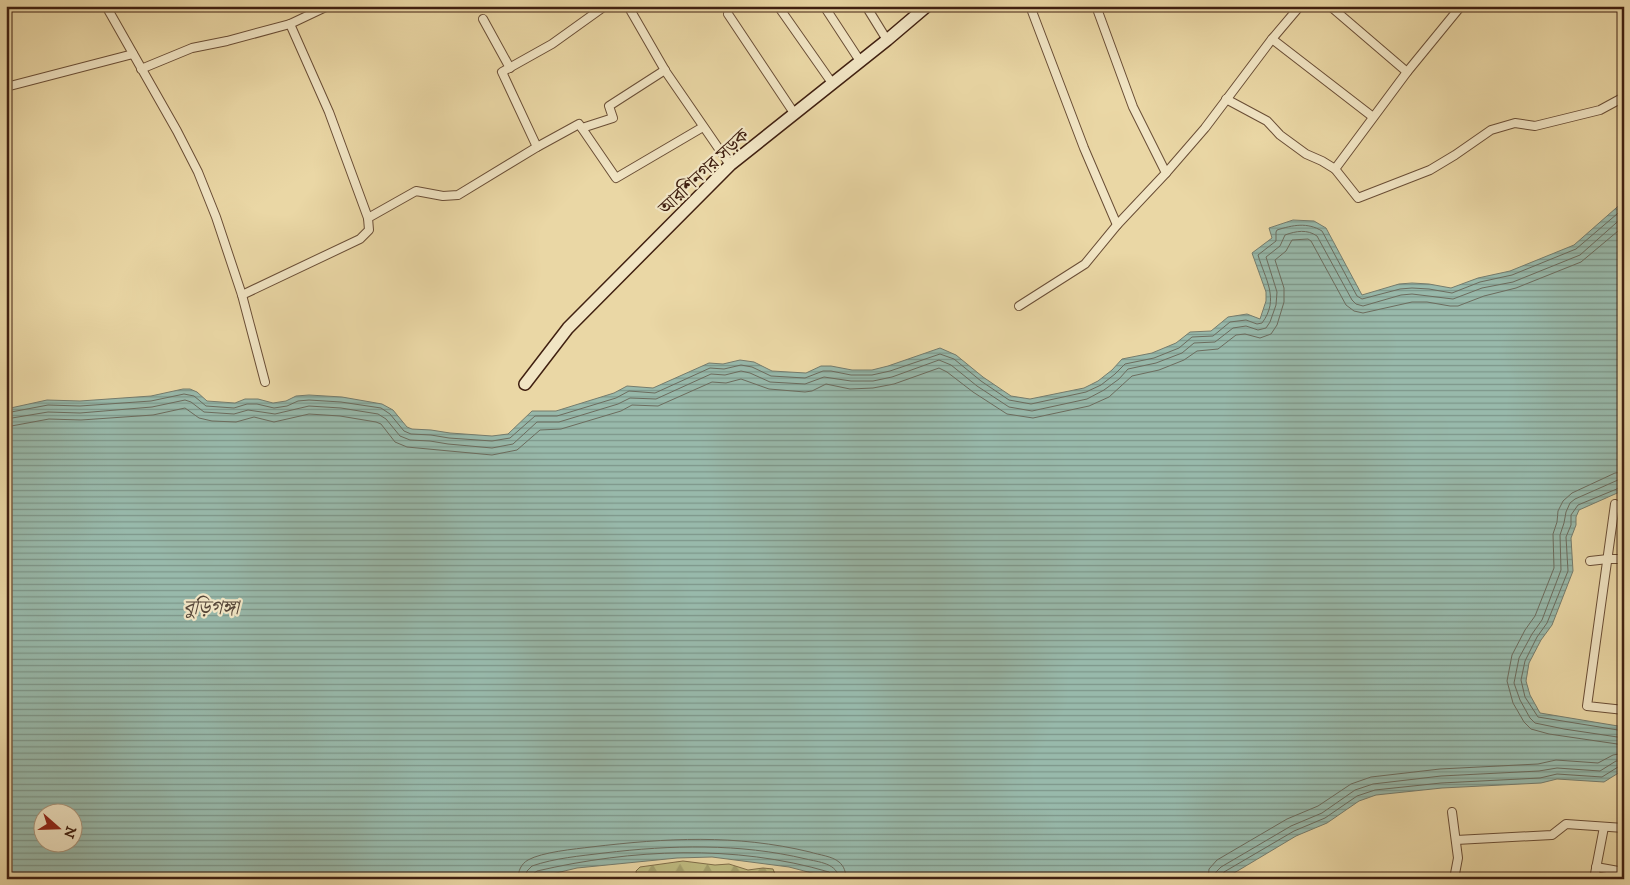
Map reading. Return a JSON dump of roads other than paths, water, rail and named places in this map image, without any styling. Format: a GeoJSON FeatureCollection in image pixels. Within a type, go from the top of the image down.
{"type":"FeatureCollection","features":[{"type":"Feature","properties":{"kind":"street"},"geometry":{"type":"LineString","coordinates":[[106,6],[177,131],[198,172],[216,217],[242,295],[265,382]]}},
{"type":"Feature","properties":{"kind":"street"},"geometry":{"type":"LineString","coordinates":[[141,69],[192,48],[227,41],[290,24],[328,6]]}},
{"type":"Feature","properties":{"kind":"street"},"geometry":{"type":"LineString","coordinates":[[537,147],[502,72],[552,44],[605,6]]}},
{"type":"Feature","properties":{"kind":"street"},"geometry":{"type":"LineString","coordinates":[[628,6],[665,70],[730,165]]}},
{"type":"Feature","properties":{"kind":"street"},"geometry":{"type":"LineString","coordinates":[[778,6],[832,83]]}},
{"type":"Feature","properties":{"kind":"street"},"geometry":{"type":"LineString","coordinates":[[824,6],[860,61]]}},
{"type":"Feature","properties":{"kind":"street"},"geometry":{"type":"LineString","coordinates":[[866,6],[887,40]]}},
{"type":"Feature","properties":{"kind":"street","name":"আরশিনগর সড়ক"},"geometry":{"type":"LineString","coordinates":[[525,384],[568,328],[730,165],[927,6]]}},
{"type":"Feature","properties":{"kind":"street"},"geometry":{"type":"LineString","coordinates":[[1030,6],[1084,148],[1116,225]]}},
{"type":"Feature","properties":{"kind":"street"},"geometry":{"type":"LineString","coordinates":[[1096,6],[1133,107],[1166,173]]}},
{"type":"Feature","properties":{"kind":"street"},"geometry":{"type":"LineString","coordinates":[[1019,306],[1085,264],[1116,225],[1166,173],[1205,128],[1272,39],[1300,6]]}},
{"type":"Feature","properties":{"kind":"street"},"geometry":{"type":"LineString","coordinates":[[1330,6],[1407,72]]}},
{"type":"Feature","properties":{"kind":"street"},"geometry":{"type":"LineString","coordinates":[[1335,169],[1407,72],[1461,6]]}},
{"type":"Feature","properties":{"kind":"street"},"geometry":{"type":"LineString","coordinates":[[728,14],[794,113]]}},
{"type":"Feature","properties":{"kind":"street"},"geometry":{"type":"LineString","coordinates":[[483,19],[510,68]]}},
{"type":"Feature","properties":{"kind":"street"},"geometry":{"type":"LineString","coordinates":[[242,295],[360,239],[369,230],[368,218],[329,112],[290,24]]}},
{"type":"Feature","properties":{"kind":"street"},"geometry":{"type":"LineString","coordinates":[[1272,39],[1373,117]]}},
{"type":"Feature","properties":{"kind":"street"},"geometry":{"type":"LineString","coordinates":[[6,87],[133,54]]}},
{"type":"Feature","properties":{"kind":"street"},"geometry":{"type":"LineString","coordinates":[[582,128],[613,118],[609,106],[665,70]]}},
{"type":"Feature","properties":{"kind":"street"},"geometry":{"type":"LineString","coordinates":[[1226,99],[1267,121],[1280,135],[1306,154],[1335,169],[1358,198],[1430,170],[1491,130],[1516,123],[1536,126],[1600,110],[1624,97]]}},
{"type":"Feature","properties":{"kind":"street"},"geometry":{"type":"LineString","coordinates":[[368,218],[416,191],[443,196],[458,195],[579,124],[616,178],[703,127]]}},
{"type":"Feature","properties":{"kind":"street"},"geometry":{"type":"LineString","coordinates":[[1615,504],[1587,706],[1624,710]]}},
{"type":"Feature","properties":{"kind":"street"},"geometry":{"type":"LineString","coordinates":[[1590,561],[1624,559]]}},
{"type":"Feature","properties":{"kind":"street"},"geometry":{"type":"LineString","coordinates":[[1452,812],[1458,858],[1454,879]]}},
{"type":"Feature","properties":{"kind":"street"},"geometry":{"type":"LineString","coordinates":[[1456,840],[1552,835],[1566,824],[1624,828]]}},
{"type":"Feature","properties":{"kind":"street"},"geometry":{"type":"LineString","coordinates":[[1594,879],[1604,827]]}},
{"type":"Feature","properties":{"kind":"street"},"geometry":{"type":"LineString","coordinates":[[1596,867],[1624,872]]}},
{"type":"Feature","properties":{"kind":"water","name":"বুড়িগঙ্গা"},"geometry":{"type":"Polygon","coordinates":[[[1624,201],[1624,490],[1579,510],[1571,538],[1573,571],[1552,625],[1541,640],[1529,663],[1526,681],[1530,695],[1540,713],[1624,727],[1624,772],[1620,772],[1604,782],[1557,779],[1541,783],[1442,788],[1376,795],[1359,801],[1327,823],[1296,836],[1224,879],[835,879],[789,867],[712,857],[677,858],[577,868],[531,879],[6,879],[6,409],[47,400],[80,401],[151,396],[183,389],[197,392],[207,401],[235,403],[245,399],[258,399],[273,403],[286,401],[296,396],[309,395],[342,397],[382,404],[393,410],[407,427],[412,429],[492,436],[508,434],[532,411],[556,411],[614,393],[627,386],[653,388],[709,363],[723,364],[740,360],[754,362],[772,371],[806,373],[821,366],[852,370],[872,370],[940,348],[956,355],[983,377],[1011,396],[1030,399],[1084,388],[1098,381],[1122,359],[1152,353],[1176,343],[1190,332],[1211,331],[1228,317],[1247,314],[1260,319],[1266,301],[1266,292],[1252,253],[1272,238],[1269,228],[1293,220],[1314,221],[1326,228],[1362,295],[1399,284],[1429,284],[1451,288],[1478,278],[1510,271],[1574,245],[1624,201]]]}}]}
